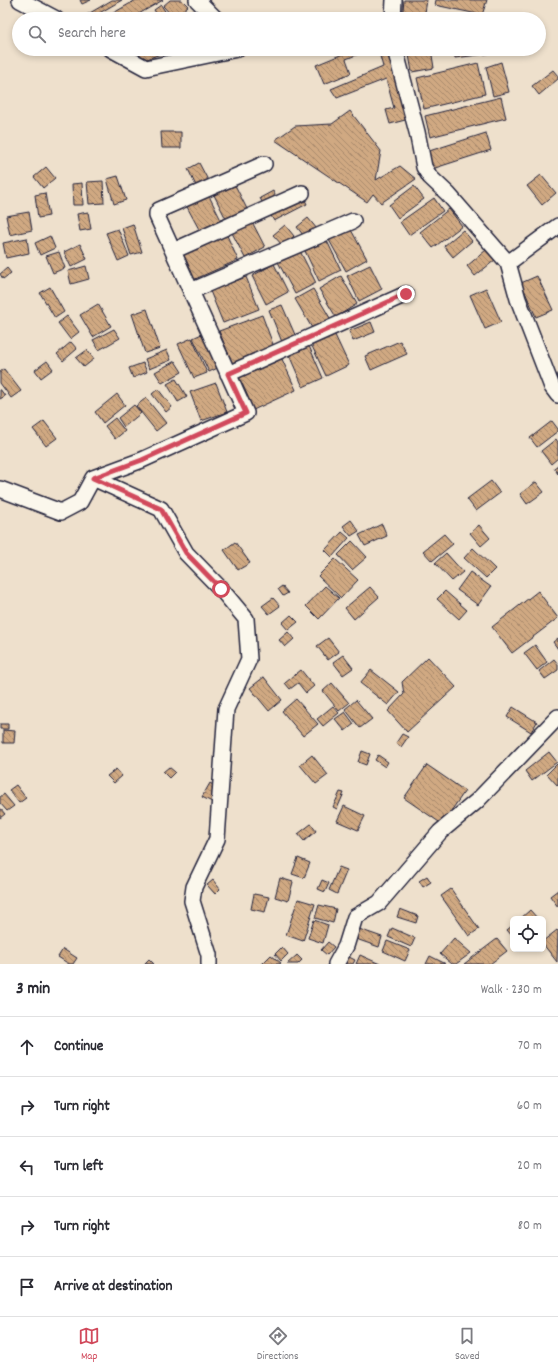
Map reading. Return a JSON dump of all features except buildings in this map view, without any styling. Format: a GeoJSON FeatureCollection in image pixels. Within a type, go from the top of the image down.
{"type":"FeatureCollection","features":[{"type":"Feature","properties":{"kind":"street"},"geometry":{"type":"LineString","coordinates":[[20,0],[43,12]]}},
{"type":"Feature","properties":{"kind":"street"},"geometry":{"type":"LineString","coordinates":[[197,0],[209,12]]}},
{"type":"Feature","properties":{"kind":"street"},"geometry":{"type":"LineString","coordinates":[[393,12],[394,0]]}},
{"type":"Feature","properties":{"kind":"street"},"geometry":{"type":"LineString","coordinates":[[124,56],[146,68],[203,56]]}},
{"type":"Feature","properties":{"kind":"street"},"geometry":{"type":"LineString","coordinates":[[397,56],[417,132],[424,167],[430,177],[448,194],[508,263],[518,299],[552,387],[558,394]]}},
{"type":"Feature","properties":{"kind":"street"},"geometry":{"type":"LineString","coordinates":[[0,489],[61,512],[80,502],[93,478],[142,460],[246,413],[173,252],[157,213],[159,210],[264,164]]}},
{"type":"Feature","properties":{"kind":"street"},"geometry":{"type":"LineString","coordinates":[[173,252],[302,193]]}},
{"type":"Feature","properties":{"kind":"street"},"geometry":{"type":"LineString","coordinates":[[191,291],[352,220]]}},
{"type":"Feature","properties":{"kind":"street"},"geometry":{"type":"LineString","coordinates":[[508,263],[558,226]]}},
{"type":"Feature","properties":{"kind":"street"},"geometry":{"type":"LineString","coordinates":[[228,374],[406,294]]}},
{"type":"Feature","properties":{"kind":"street"},"geometry":{"type":"LineString","coordinates":[[93,478],[161,509],[186,553],[221,589],[246,619],[250,659],[226,709],[217,839],[194,887],[192,901],[209,955],[209,964]]}},
{"type":"Feature","properties":{"kind":"street"},"geometry":{"type":"LineString","coordinates":[[336,964],[346,946],[356,917],[379,903],[440,832],[476,801],[558,717]]}},
{"type":"Feature","properties":{"kind":"route"},"geometry":{"type":"LineString","coordinates":[[221,589],[186,553],[161,509],[93,478],[142,460],[246,413],[228,374],[406,294]]}}]}
